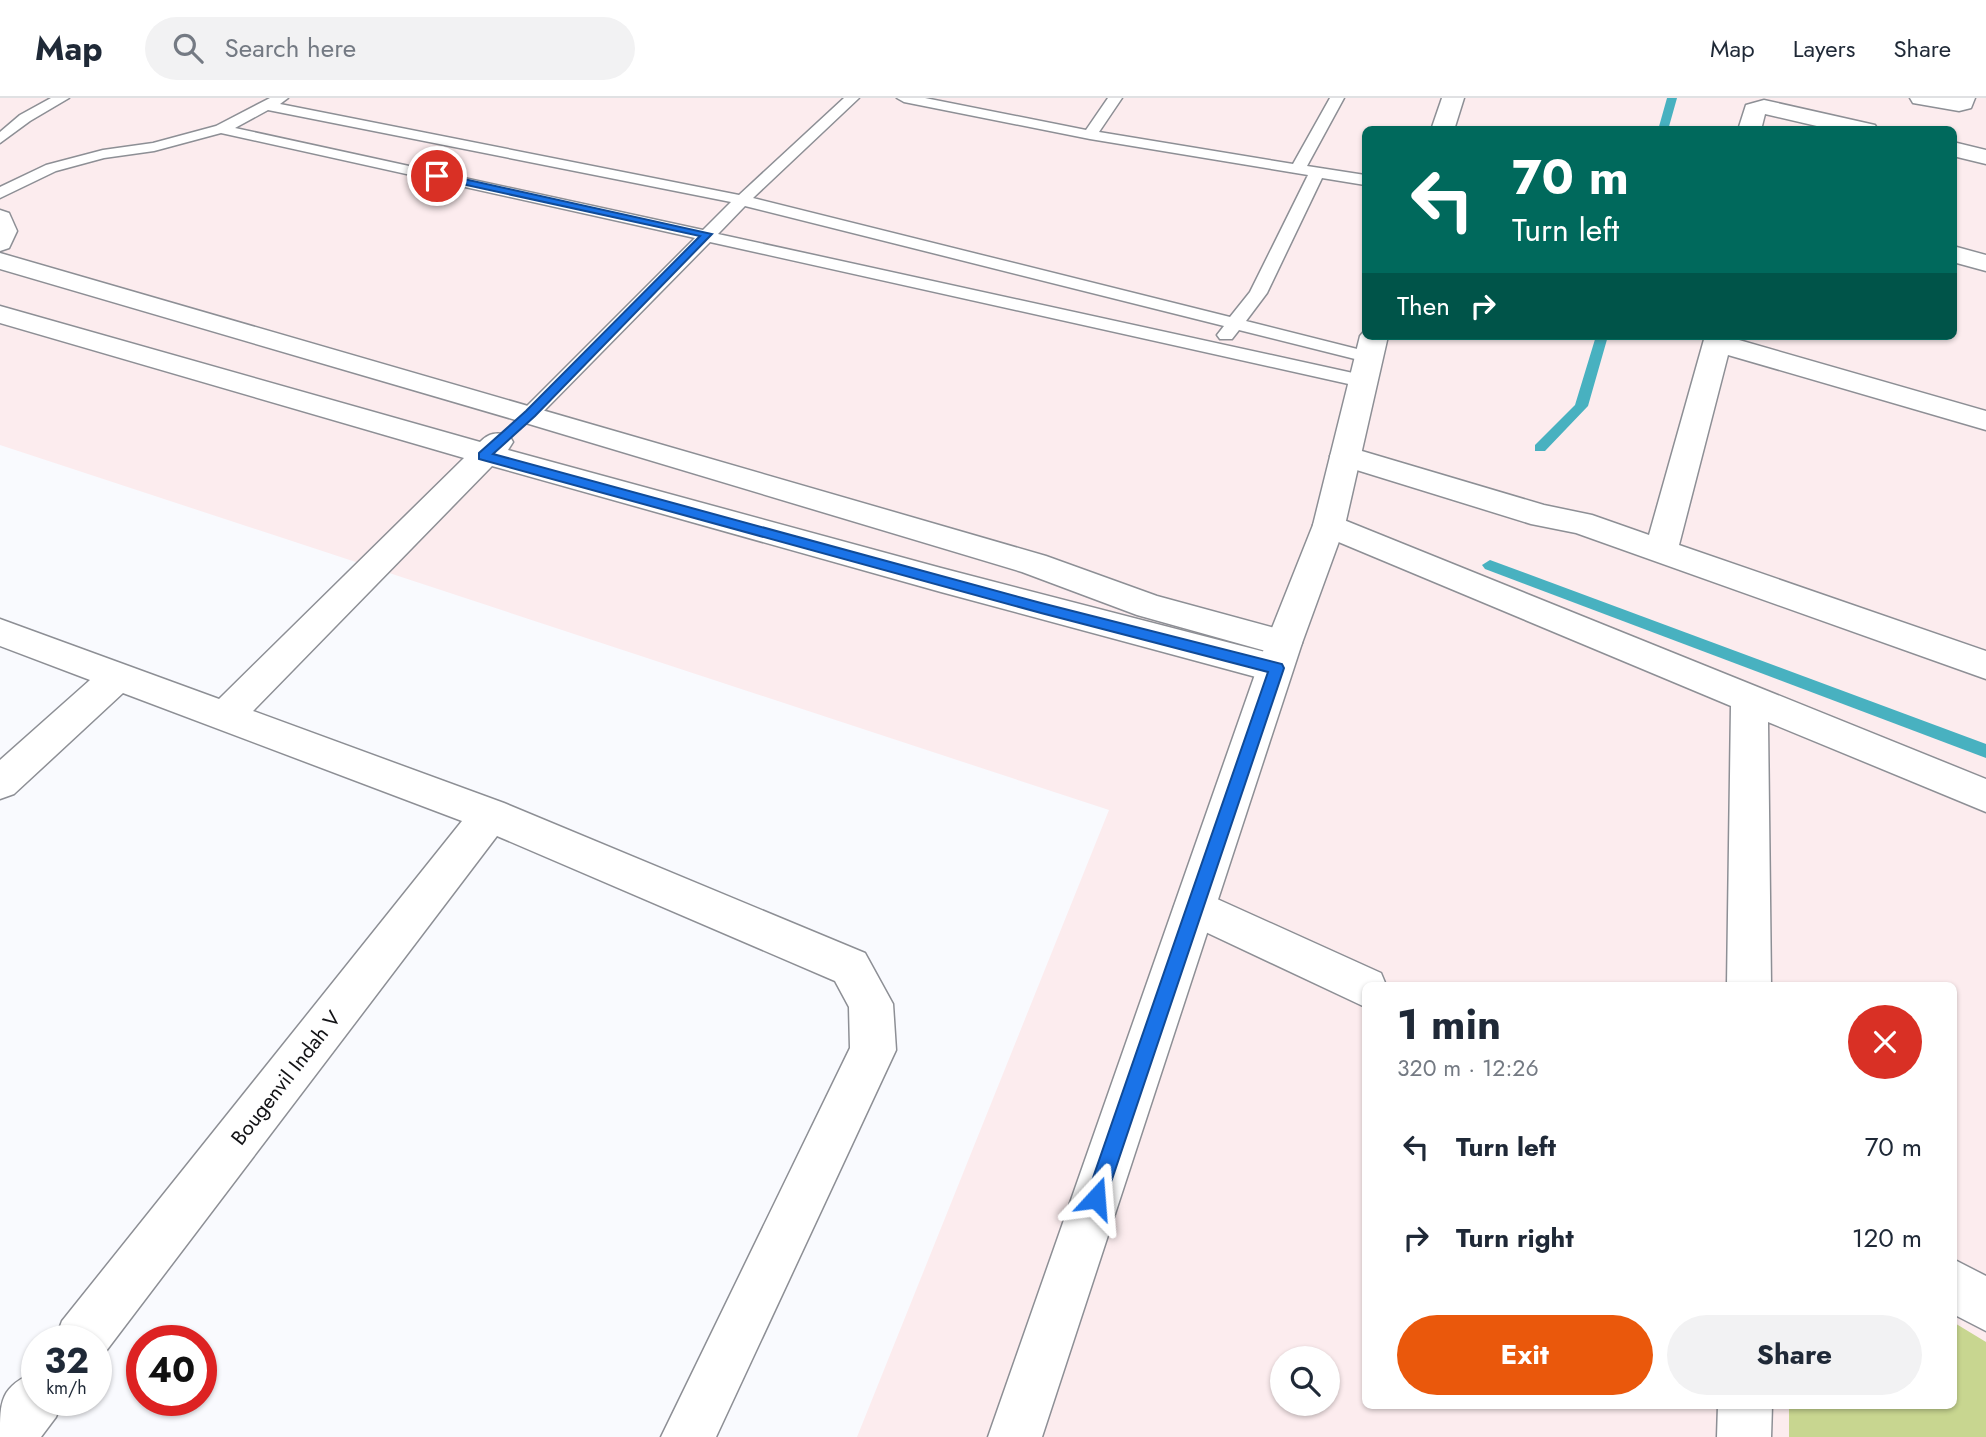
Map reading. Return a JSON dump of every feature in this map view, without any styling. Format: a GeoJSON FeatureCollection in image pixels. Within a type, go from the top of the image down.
{"type":"FeatureCollection","features":[{"type":"Feature","properties":{"kind":"street"},"geometry":{"type":"LineString","coordinates":[[1443,126],[1453,98]]}},
{"type":"Feature","properties":{"kind":"street"},"geometry":{"type":"LineString","coordinates":[[1921,98],[1959,104],[1963,103],[1964,98]]}},
{"type":"Feature","properties":{"kind":"street"},"geometry":{"type":"LineString","coordinates":[[1750,126],[1754,110],[1763,107],[1849,126]]}},
{"type":"Feature","properties":{"kind":"street"},"geometry":{"type":"LineString","coordinates":[[1957,150],[1986,157]]}},
{"type":"Feature","properties":{"kind":"street"},"geometry":{"type":"LineString","coordinates":[[0,218],[4,231],[0,243]]}},
{"type":"Feature","properties":{"kind":"street"},"geometry":{"type":"LineString","coordinates":[[1957,255],[1986,263]]}},
{"type":"Feature","properties":{"kind":"street"},"geometry":{"type":"LineString","coordinates":[[0,261],[530,414],[1034,564],[1143,619]]}},
{"type":"Feature","properties":{"kind":"street"},"geometry":{"type":"LineString","coordinates":[[0,314],[484,456],[1280,655]]}},
{"type":"Feature","properties":{"kind":"street"},"geometry":{"type":"LineString","coordinates":[[1661,551],[1719,340],[1986,421]]}},
{"type":"Feature","properties":{"kind":"street"},"geometry":{"type":"LineString","coordinates":[[1015,1437],[1280,655],[1329,525],[1368,358]]}},
{"type":"Feature","properties":{"kind":"street"},"geometry":{"type":"LineString","coordinates":[[225,716],[484,456],[530,414]]}},
{"type":"Feature","properties":{"kind":"street"},"geometry":{"type":"LineString","coordinates":[[1349,443],[1542,516],[1581,523],[1986,665]]}},
{"type":"Feature","properties":{"kind":"street"},"geometry":{"type":"LineString","coordinates":[[1329,525],[1986,796]]}},
{"type":"Feature","properties":{"kind":"street"},"geometry":{"type":"LineString","coordinates":[[0,632],[490,815],[850,967],[871,1004],[873,1050],[688,1437]]}},
{"type":"Feature","properties":{"kind":"street"},"geometry":{"type":"LineString","coordinates":[[0,783],[118,676]]}},
{"type":"Feature","properties":{"kind":"street"},"geometry":{"type":"LineString","coordinates":[[1749,698],[1749,982]]}},
{"type":"Feature","properties":{"kind":"street","name":"Bougenvil Indah V"},"geometry":{"type":"LineString","coordinates":[[93,1325],[490,815]]}},
{"type":"Feature","properties":{"kind":"street"},"geometry":{"type":"LineString","coordinates":[[1195,907],[1362,986]]}},
{"type":"Feature","properties":{"kind":"street"},"geometry":{"type":"LineString","coordinates":[[1957,1287],[1986,1305]]}},
{"type":"Feature","properties":{"kind":"street"},"geometry":{"type":"LineString","coordinates":[[1744,1437],[1745,1409]]}},
{"type":"Feature","properties":{"kind":"street"},"geometry":{"type":"LineString","coordinates":[[6,1437],[23,1416]]}},
{"type":"Feature","properties":{"kind":"lane"},"geometry":{"type":"LineString","coordinates":[[0,139],[25,118],[62,98]]}},
{"type":"Feature","properties":{"kind":"lane"},"geometry":{"type":"LineString","coordinates":[[530,414],[707,234],[852,98]]}},
{"type":"Feature","properties":{"kind":"lane"},"geometry":{"type":"LineString","coordinates":[[904,98],[1090,135],[1298,169],[1314,178],[1355,183]]}},
{"type":"Feature","properties":{"kind":"lane"},"geometry":{"type":"LineString","coordinates":[[1090,135],[1115,98]]}},
{"type":"Feature","properties":{"kind":"lane"},"geometry":{"type":"LineString","coordinates":[[1298,169],[1337,98]]}},
{"type":"Feature","properties":{"kind":"lane"},"geometry":{"type":"LineString","coordinates":[[0,193],[51,168],[103,154],[154,147],[221,129],[275,102],[742,200],[1368,358]]}},
{"type":"Feature","properties":{"kind":"lane"},"geometry":{"type":"LineString","coordinates":[[221,129],[1310,369],[1368,358]]}},
{"type":"Feature","properties":{"kind":"lane"},"geometry":{"type":"LineString","coordinates":[[1218,348],[1232,324],[1258,293],[1314,178]]}},
{"type":"Feature","properties":{"kind":"shaded area"},"geometry":{"type":"Polygon","coordinates":[[[0,98],[1986,98],[1986,1437],[857,1437],[1109,810],[0,445],[0,98]]]}},
{"type":"Feature","properties":{"kind":"green space"},"geometry":{"type":"Polygon","coordinates":[[[1957,1324],[1986,1342],[1986,1437],[1789,1437],[1789,1409],[1957,1409],[1957,1324]]]}},
{"type":"Feature","properties":{"kind":"waterway"},"geometry":{"type":"LineString","coordinates":[[1664,126],[1672,98]]}},
{"type":"Feature","properties":{"kind":"waterway"},"geometry":{"type":"LineString","coordinates":[[1540,448],[1581,406],[1601,340]]}},
{"type":"Feature","properties":{"kind":"waterway"},"geometry":{"type":"LineString","coordinates":[[1490,565],[1986,751]]}},
{"type":"Feature","properties":{"kind":"route"},"geometry":{"type":"LineString","coordinates":[[437,176],[707,234],[530,414],[484,456],[1041,608],[1276,668],[1096,1198]]}}]}
